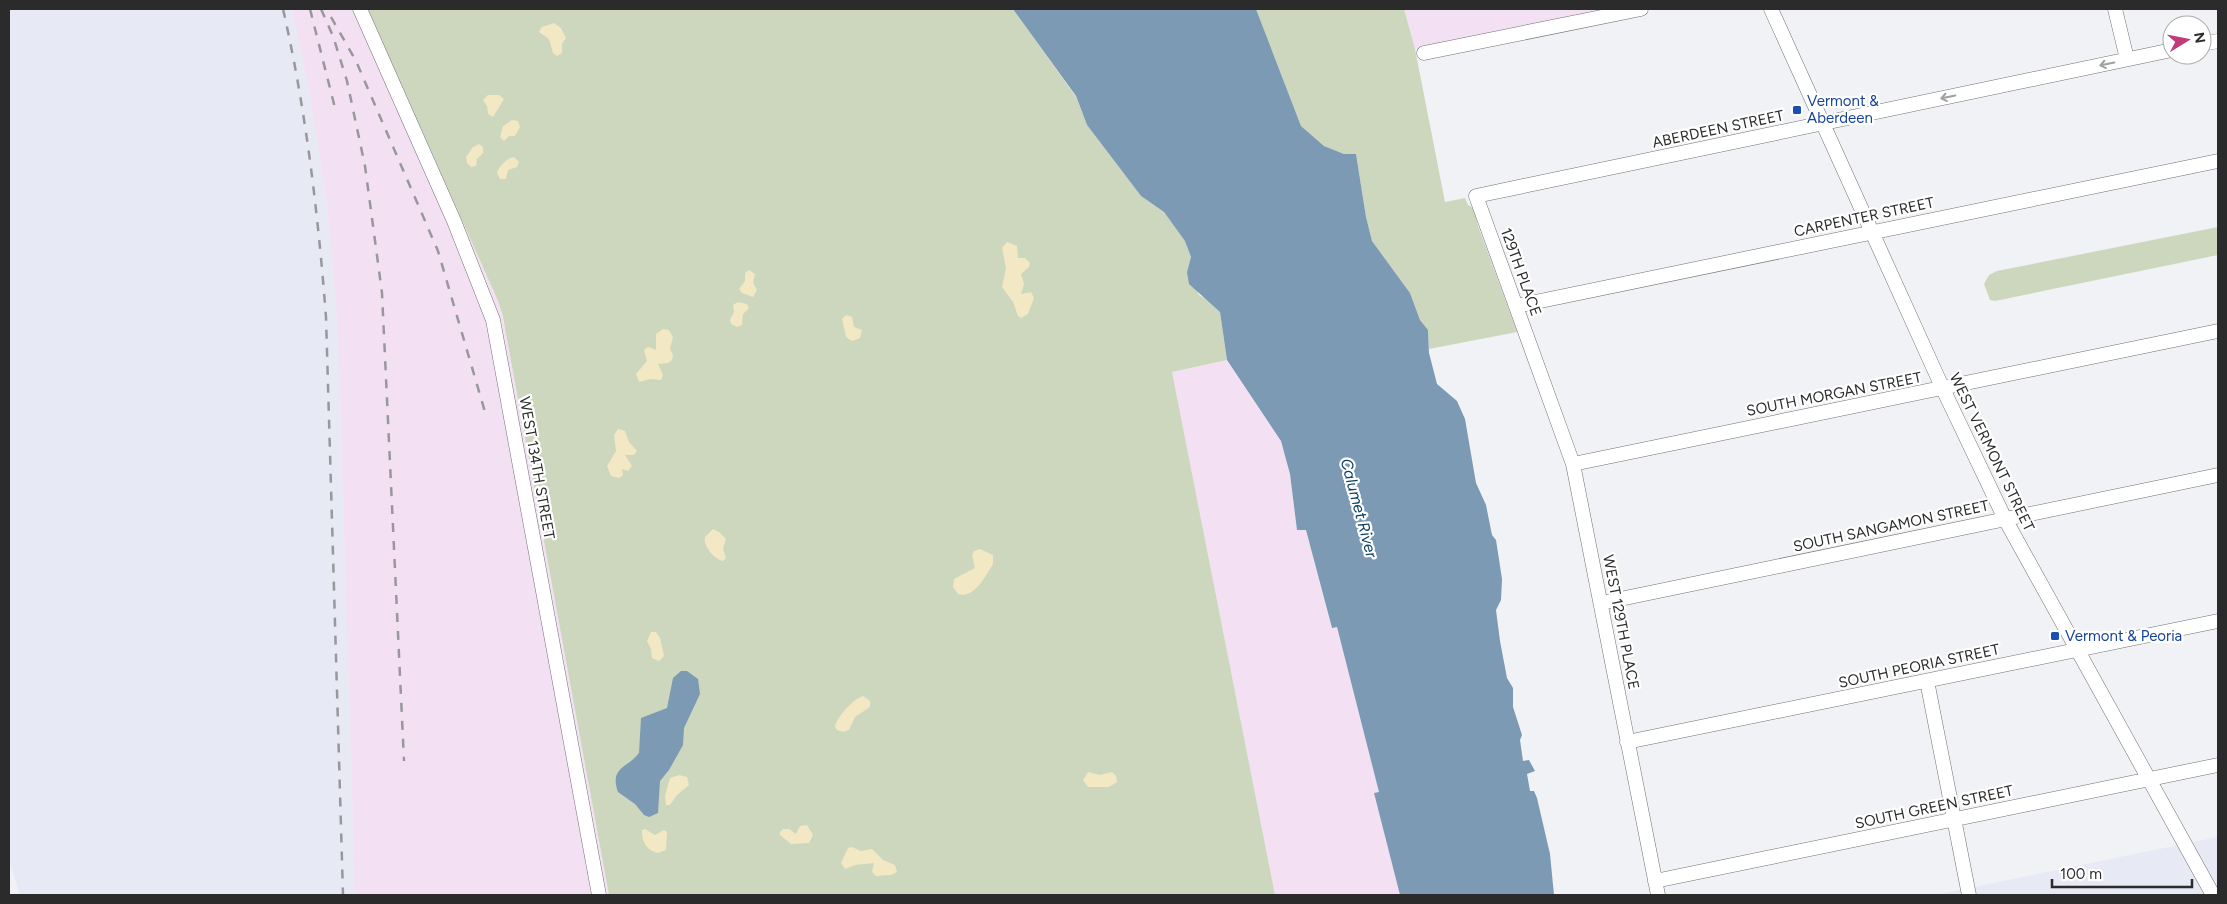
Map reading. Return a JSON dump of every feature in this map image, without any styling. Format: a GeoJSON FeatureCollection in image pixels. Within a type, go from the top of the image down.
{"type":"FeatureCollection","features":[{"type":"Feature","properties":{"kind":"street","name":"WEST 134TH STREET"},"geometry":{"type":"LineString","coordinates":[[360,9],[454,221],[487,305],[496,336],[599,895]]}},
{"type":"Feature","properties":{"kind":"street"},"geometry":{"type":"LineString","coordinates":[[1424,53],[1641,9]]}},
{"type":"Feature","properties":{"kind":"street","name":"WEST VERMONT STREET"},"geometry":{"type":"LineString","coordinates":[[1770,9],[1943,389],[2006,519],[2076,650],[2213,895]]}},
{"type":"Feature","properties":{"kind":"street"},"geometry":{"type":"LineString","coordinates":[[2115,9],[2127,59]]}},
{"type":"Feature","properties":{"kind":"street","name":"ABERDEEN STREET"},"geometry":{"type":"LineString","coordinates":[[1476,196],[2162,52]]}},
{"type":"Feature","properties":{"kind":"street","name":"CARPENTER STREET"},"geometry":{"type":"LineString","coordinates":[[1516,306],[2218,161]]}},
{"type":"Feature","properties":{"kind":"street","name":"129TH PLACE"},"geometry":{"type":"LineString","coordinates":[[1476,196],[1535,360]]}},
{"type":"Feature","properties":{"kind":"street","name":"SOUTH MORGAN STREET"},"geometry":{"type":"LineString","coordinates":[[1573,464],[2218,332]]}},
{"type":"Feature","properties":{"kind":"street","name":"WEST 129TH PLACE"},"geometry":{"type":"LineString","coordinates":[[1535,360],[1573,464],[1658,895]]}},
{"type":"Feature","properties":{"kind":"street","name":"SOUTH SANGAMON STREET"},"geometry":{"type":"LineString","coordinates":[[1601,603],[2218,475]]}},
{"type":"Feature","properties":{"kind":"street","name":"SOUTH PEORIA STREET"},"geometry":{"type":"LineString","coordinates":[[1627,742],[2218,621]]}},
{"type":"Feature","properties":{"kind":"street"},"geometry":{"type":"LineString","coordinates":[[1927,681],[1969,895]]}},
{"type":"Feature","properties":{"kind":"street","name":"SOUTH GREEN STREET"},"geometry":{"type":"LineString","coordinates":[[1655,881],[2218,765]]}},
{"type":"Feature","properties":{"kind":"shaded area"},"geometry":{"type":"Polygon","coordinates":[[[9,9],[292,9],[310,96],[327,204],[338,332],[355,895],[20,895],[9,860],[9,9]]]}},
{"type":"Feature","properties":{"kind":"shaded area"},"geometry":{"type":"Polygon","coordinates":[[[292,9],[368,9],[498,301],[508,338],[609,895],[355,895],[338,332],[327,204],[310,96],[292,9]]]}},
{"type":"Feature","properties":{"kind":"shaded area"},"geometry":{"type":"Polygon","coordinates":[[[1404,9],[1610,9],[1415,49],[1404,9]]]}},
{"type":"Feature","properties":{"kind":"shaded area"},"geometry":{"type":"Polygon","coordinates":[[[1227,360],[1281,441],[1290,474],[1297,530],[1306,530],[1331,627],[1337,627],[1379,792],[1374,793],[1400,895],[1275,895],[1172,372],[1227,360]]]}},
{"type":"Feature","properties":{"kind":"shaded area"},"geometry":{"type":"Polygon","coordinates":[[[2218,837],[2218,895],[1935,895],[2218,837]]]}},
{"type":"Feature","properties":{"kind":"green space"},"geometry":{"type":"Polygon","coordinates":[[[368,9],[1013,9],[1076,97],[1087,125],[1141,196],[1164,212],[1185,240],[1191,257],[1187,272],[1199,295],[1209,301],[1220,312],[1227,360],[1172,372],[1275,895],[609,895],[503,317],[498,301],[368,9]]]}},
{"type":"Feature","properties":{"kind":"green space"},"geometry":{"type":"Polygon","coordinates":[[[1256,9],[1404,9],[1415,49],[1445,202],[1465,198],[1468,205],[1475,209],[1477,223],[1517,332],[1429,349],[1428,330],[1420,320],[1410,293],[1372,241],[1366,217],[1356,154],[1344,154],[1324,146],[1301,126],[1256,9]]]}},
{"type":"Feature","properties":{"kind":"green space"},"geometry":{"type":"Polygon","coordinates":[[[2218,227],[2218,255],[1995,301],[1990,300],[1984,284],[1989,275],[1997,271],[2218,227]]]}},
{"type":"Feature","properties":{"kind":"sand"},"geometry":{"type":"Polygon","coordinates":[[[554,23],[561,28],[566,38],[562,44],[562,53],[557,56],[553,53],[549,39],[539,32],[542,27],[554,23]]]}},
{"type":"Feature","properties":{"kind":"sand"},"geometry":{"type":"Polygon","coordinates":[[[488,95],[499,95],[504,99],[493,117],[488,114],[487,106],[483,100],[488,95]]]}},
{"type":"Feature","properties":{"kind":"sand"},"geometry":{"type":"Polygon","coordinates":[[[512,120],[518,121],[520,127],[515,136],[509,136],[504,141],[500,137],[503,126],[512,120]]]}},
{"type":"Feature","properties":{"kind":"sand"},"geometry":{"type":"Polygon","coordinates":[[[479,144],[483,147],[483,153],[477,159],[476,166],[471,167],[467,163],[466,157],[473,147],[479,144]]]}},
{"type":"Feature","properties":{"kind":"sand"},"geometry":{"type":"Polygon","coordinates":[[[514,157],[519,162],[517,167],[508,170],[506,179],[500,179],[497,173],[500,168],[506,161],[514,157]]]}},
{"type":"Feature","properties":{"kind":"sand"},"geometry":{"type":"Polygon","coordinates":[[[1007,242],[1017,246],[1018,258],[1025,258],[1030,263],[1029,267],[1021,274],[1024,284],[1021,294],[1031,292],[1034,298],[1028,314],[1021,318],[1018,316],[1013,302],[1002,287],[1006,268],[1002,248],[1007,242]]]}},
{"type":"Feature","properties":{"kind":"sand"},"geometry":{"type":"Polygon","coordinates":[[[749,270],[755,274],[753,283],[757,290],[753,297],[742,293],[739,289],[745,281],[745,273],[749,270]]]}},
{"type":"Feature","properties":{"kind":"sand"},"geometry":{"type":"Polygon","coordinates":[[[738,302],[747,304],[749,308],[743,314],[742,325],[737,327],[731,324],[730,320],[734,312],[733,305],[738,302]]]}},
{"type":"Feature","properties":{"kind":"sand"},"geometry":{"type":"Polygon","coordinates":[[[846,315],[852,317],[854,327],[862,330],[860,338],[852,341],[846,337],[842,319],[846,315]]]}},
{"type":"Feature","properties":{"kind":"sand"},"geometry":{"type":"Polygon","coordinates":[[[663,329],[669,330],[673,337],[670,349],[673,355],[672,360],[668,363],[658,364],[663,375],[661,380],[650,379],[639,382],[636,374],[647,361],[644,350],[648,347],[656,350],[656,334],[663,329]]]}},
{"type":"Feature","properties":{"kind":"sand"},"geometry":{"type":"Polygon","coordinates":[[[618,429],[625,431],[629,442],[637,451],[634,455],[625,455],[632,466],[628,471],[622,469],[623,475],[619,478],[611,476],[607,466],[616,451],[614,435],[618,429]]]}},
{"type":"Feature","properties":{"kind":"sand"},"geometry":{"type":"Polygon","coordinates":[[[713,529],[726,539],[723,549],[726,558],[723,561],[713,555],[707,548],[705,537],[713,529]]]}},
{"type":"Feature","properties":{"kind":"sand"},"geometry":{"type":"Polygon","coordinates":[[[980,549],[993,555],[993,564],[975,590],[964,595],[958,594],[953,587],[954,579],[975,568],[972,555],[974,551],[980,549]]]}},
{"type":"Feature","properties":{"kind":"sand"},"geometry":{"type":"Polygon","coordinates":[[[651,632],[656,632],[660,638],[664,656],[659,661],[652,658],[651,649],[647,641],[651,632]]]}},
{"type":"Feature","properties":{"kind":"sand"},"geometry":{"type":"Polygon","coordinates":[[[863,696],[870,701],[870,707],[855,717],[849,730],[843,732],[837,730],[835,726],[843,713],[851,704],[863,696]]]}},
{"type":"Feature","properties":{"kind":"sand"},"geometry":{"type":"Polygon","coordinates":[[[1088,772],[1100,775],[1112,772],[1116,776],[1117,782],[1109,787],[1088,787],[1083,780],[1088,772]]]}},
{"type":"Feature","properties":{"kind":"sand"},"geometry":{"type":"Polygon","coordinates":[[[679,775],[687,777],[689,785],[677,795],[670,805],[666,805],[665,796],[670,778],[679,775]]]}},
{"type":"Feature","properties":{"kind":"sand"},"geometry":{"type":"Polygon","coordinates":[[[807,825],[813,835],[809,843],[791,844],[780,835],[783,829],[789,829],[796,834],[800,826],[807,825]]]}},
{"type":"Feature","properties":{"kind":"sand"},"geometry":{"type":"Polygon","coordinates":[[[645,829],[655,835],[664,830],[667,832],[666,850],[658,853],[648,848],[643,838],[642,830],[645,829]]]}},
{"type":"Feature","properties":{"kind":"sand"},"geometry":{"type":"Polygon","coordinates":[[[852,847],[861,851],[872,849],[883,860],[895,865],[897,872],[891,875],[876,876],[872,872],[874,863],[855,865],[845,869],[841,863],[848,848],[852,847]]]}},
{"type":"Feature","properties":{"kind":"water","name":"Calumet River"},"geometry":{"type":"Polygon","coordinates":[[[1013,9],[1256,9],[1301,126],[1324,146],[1344,154],[1356,154],[1366,217],[1372,241],[1410,293],[1420,320],[1428,330],[1429,353],[1437,384],[1457,401],[1465,419],[1476,483],[1486,505],[1492,535],[1496,540],[1502,579],[1501,600],[1496,610],[1500,641],[1507,678],[1513,688],[1513,707],[1522,735],[1520,740],[1523,761],[1529,760],[1535,771],[1527,774],[1530,791],[1534,791],[1537,798],[1550,854],[1554,895],[1400,895],[1374,793],[1379,792],[1337,627],[1332,628],[1306,530],[1297,530],[1290,474],[1281,441],[1227,360],[1220,312],[1189,284],[1187,272],[1191,257],[1185,241],[1164,212],[1141,196],[1087,125],[1076,96],[1013,9]]]}},
{"type":"Feature","properties":{"kind":"water"},"geometry":{"type":"Polygon","coordinates":[[[681,671],[687,671],[698,679],[700,694],[684,728],[683,745],[669,770],[660,781],[658,813],[649,817],[644,815],[635,804],[618,792],[616,777],[621,769],[639,753],[641,718],[667,708],[673,678],[681,671]]]}},
{"type":"Feature","properties":{"kind":"railway"},"geometry":{"type":"LineString","coordinates":[[283,9],[305,123],[326,317],[343,895]]}},
{"type":"Feature","properties":{"kind":"railway"},"geometry":{"type":"LineString","coordinates":[[310,9],[335,108]]}},
{"type":"Feature","properties":{"kind":"railway"},"geometry":{"type":"LineString","coordinates":[[321,9],[333,36],[347,81],[365,166],[382,293],[404,761]]}},
{"type":"Feature","properties":{"kind":"railway"},"geometry":{"type":"LineString","coordinates":[[331,17],[356,61],[438,251],[485,412]]}},
{"type":"Feature","properties":{"kind":"place","name":"Vermont & Aberdeen"},"geometry":{"type":"Point","coordinates":[1797,110]}},
{"type":"Feature","properties":{"kind":"place","name":"Vermont & Peoria"},"geometry":{"type":"Point","coordinates":[2055,636]}}]}
